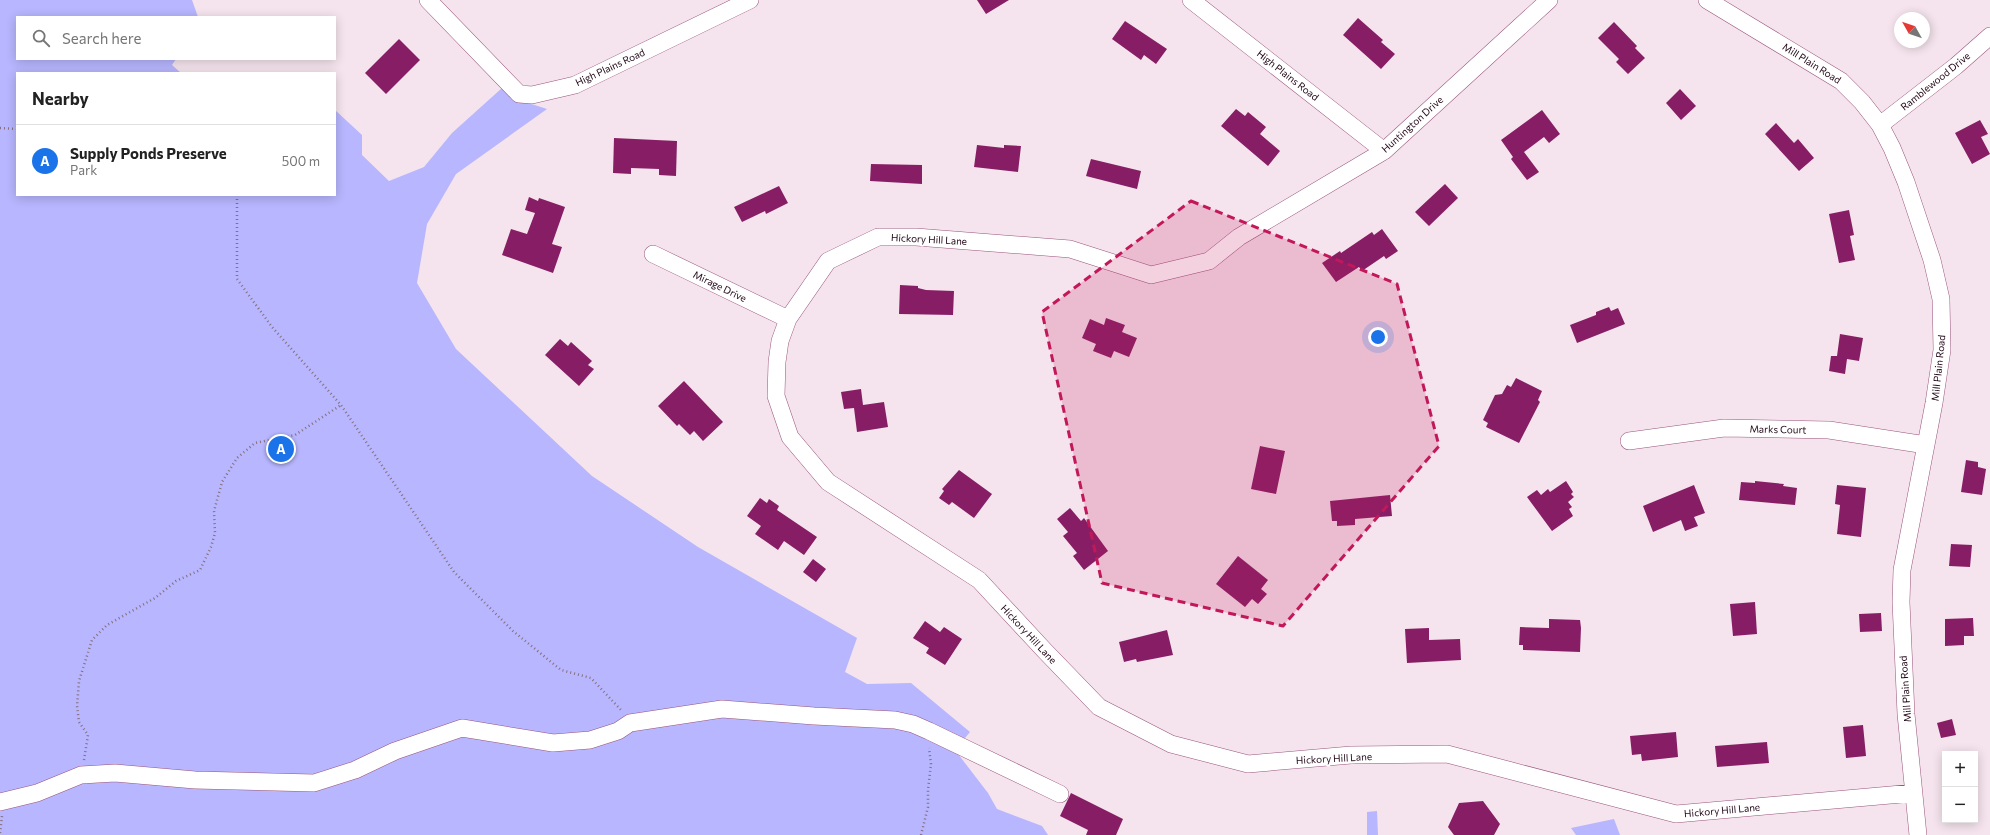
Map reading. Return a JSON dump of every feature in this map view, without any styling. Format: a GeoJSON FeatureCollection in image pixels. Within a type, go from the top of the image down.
{"type":"FeatureCollection","features":[{"type":"Feature","properties":{"kind":"street","name":"High Plains Road"},"geometry":{"type":"LineString","coordinates":[[428,0],[519,94],[532,95],[575,85],[750,0]]}},
{"type":"Feature","properties":{"kind":"street","name":"High Plains Road"},"geometry":{"type":"LineString","coordinates":[[1191,0],[1384,151]]}},
{"type":"Feature","properties":{"kind":"street","name":"Huntington Drive"},"geometry":{"type":"LineString","coordinates":[[1239,237],[1384,151],[1549,0]]}},
{"type":"Feature","properties":{"kind":"street","name":"Mill Plain Road"},"geometry":{"type":"LineString","coordinates":[[1707,0],[1841,81],[1862,102],[1880,125],[1892,148],[1906,182],[1932,260],[1941,299],[1942,350],[1926,445],[1902,570],[1900,602],[1903,673],[1918,835]]}},
{"type":"Feature","properties":{"kind":"street","name":"Ramblewood Drive"},"geometry":{"type":"LineString","coordinates":[[1880,125],[1956,66],[1990,36]]}},
{"type":"Feature","properties":{"kind":"street","name":"Hickory Hill Lane"},"geometry":{"type":"LineString","coordinates":[[1239,237],[1209,261],[1151,275],[1070,249],[916,237],[878,237],[828,261],[788,319],[780,341],[777,362],[776,396],[790,438],[828,482],[979,580],[1099,707],[1171,744],[1248,764],[1351,755],[1447,754],[1676,814],[1913,793]]}},
{"type":"Feature","properties":{"kind":"street","name":"Mirage Drive"},"geometry":{"type":"LineString","coordinates":[[653,254],[788,319]]}},
{"type":"Feature","properties":{"kind":"street","name":"Marks Court"},"geometry":{"type":"LineString","coordinates":[[1630,441],[1724,428],[1829,430],[1926,445]]}},
{"type":"Feature","properties":{"kind":"street"},"geometry":{"type":"LineString","coordinates":[[0,802],[37,793],[81,775],[115,773],[195,780],[314,784],[355,770],[395,751],[462,728],[553,743],[590,740],[618,731],[630,723],[722,709],[895,720],[913,724],[1060,794]]}},
{"type":"Feature","properties":{"kind":"path"},"geometry":{"type":"LineString","coordinates":[[0,128],[16,129]]}},
{"type":"Feature","properties":{"kind":"path"},"geometry":{"type":"LineString","coordinates":[[237,196],[237,279],[272,327],[341,405],[454,572],[513,631],[561,670],[591,678],[622,710],[630,723]]}},
{"type":"Feature","properties":{"kind":"path"},"geometry":{"type":"LineString","coordinates":[[81,775],[88,735],[79,722],[77,706],[78,681],[92,640],[107,625],[155,598],[176,581],[200,570],[211,547],[215,533],[214,512],[222,482],[237,458],[255,443],[295,435],[341,405]]}},
{"type":"Feature","properties":{"kind":"path"},"geometry":{"type":"LineString","coordinates":[[921,835],[928,807],[931,764],[929,731]]}},
{"type":"Feature","properties":{"kind":"path"},"geometry":{"type":"LineString","coordinates":[[0,833],[6,835]]}},
{"type":"Feature","properties":{"kind":"highlighted area"},"geometry":{"type":"Polygon","coordinates":[[[1191,201],[1397,284],[1439,446],[1283,626],[1102,583],[1042,312],[1191,201]]]}},
{"type":"Feature","properties":{"kind":"shaded area"},"geometry":{"type":"Polygon","coordinates":[[[0,0],[192,0],[198,16],[16,16],[16,60],[175,60],[172,65],[180,72],[16,72],[16,196],[336,196],[336,111],[362,135],[362,155],[389,181],[424,167],[452,133],[502,88],[519,100],[547,109],[456,174],[427,224],[417,283],[456,349],[592,476],[698,547],[857,638],[845,672],[867,684],[911,683],[970,732],[955,750],[988,793],[997,809],[1042,826],[1048,835],[0,835],[0,0]]]}},
{"type":"Feature","properties":{"kind":"shaded area"},"geometry":{"type":"Polygon","coordinates":[[[1377,811],[1378,835],[1367,835],[1367,812],[1377,811]]]}},
{"type":"Feature","properties":{"kind":"shaded area"},"geometry":{"type":"Polygon","coordinates":[[[1614,819],[1620,835],[1576,835],[1571,828],[1614,819]]]}},
{"type":"Feature","properties":{"kind":"building"},"geometry":{"type":"Polygon","coordinates":[[[977,0],[1009,0],[986,14],[977,0]]]}},
{"type":"Feature","properties":{"kind":"building"},"geometry":{"type":"Polygon","coordinates":[[[1358,18],[1383,40],[1381,42],[1395,54],[1381,69],[1343,35],[1358,18]]]}},
{"type":"Feature","properties":{"kind":"building"},"geometry":{"type":"Polygon","coordinates":[[[1125,21],[1167,49],[1156,64],[1144,55],[1141,60],[1112,39],[1125,21]]]}},
{"type":"Feature","properties":{"kind":"building"},"geometry":{"type":"Polygon","coordinates":[[[1614,22],[1637,46],[1635,48],[1645,58],[1628,74],[1616,62],[1619,59],[1598,38],[1614,22]]]}},
{"type":"Feature","properties":{"kind":"building"},"geometry":{"type":"Polygon","coordinates":[[[399,39],[420,60],[386,94],[365,73],[399,39]]]}},
{"type":"Feature","properties":{"kind":"building"},"geometry":{"type":"Polygon","coordinates":[[[1680,89],[1696,106],[1681,120],[1666,103],[1680,89]]]}},
{"type":"Feature","properties":{"kind":"building"},"geometry":{"type":"Polygon","coordinates":[[[1236,109],[1245,116],[1248,112],[1266,127],[1260,134],[1280,151],[1268,166],[1221,126],[1236,109]]]}},
{"type":"Feature","properties":{"kind":"building"},"geometry":{"type":"Polygon","coordinates":[[[1542,110],[1560,134],[1549,143],[1544,137],[1524,152],[1539,172],[1527,180],[1511,159],[1513,157],[1501,140],[1542,110]]]}},
{"type":"Feature","properties":{"kind":"building"},"geometry":{"type":"Polygon","coordinates":[[[1980,120],[1988,134],[1981,137],[1990,154],[1972,164],[1955,133],[1980,120]]]}},
{"type":"Feature","properties":{"kind":"building"},"geometry":{"type":"Polygon","coordinates":[[[1776,123],[1794,143],[1798,139],[1814,158],[1799,171],[1765,134],[1776,123]]]}},
{"type":"Feature","properties":{"kind":"building"},"geometry":{"type":"Polygon","coordinates":[[[614,138],[677,141],[676,176],[659,175],[659,169],[631,168],[631,174],[613,173],[614,138]]]}},
{"type":"Feature","properties":{"kind":"building"},"geometry":{"type":"Polygon","coordinates":[[[977,145],[1004,148],[1004,145],[1021,146],[1018,172],[974,167],[977,145]]]}},
{"type":"Feature","properties":{"kind":"building"},"geometry":{"type":"Polygon","coordinates":[[[1091,159],[1141,171],[1137,189],[1086,176],[1091,159]]]}},
{"type":"Feature","properties":{"kind":"building"},"geometry":{"type":"Polygon","coordinates":[[[871,164],[922,165],[922,184],[870,181],[871,164]]]}},
{"type":"Feature","properties":{"kind":"building"},"geometry":{"type":"Polygon","coordinates":[[[1445,184],[1458,198],[1429,226],[1415,212],[1445,184]]]}},
{"type":"Feature","properties":{"kind":"building"},"geometry":{"type":"Polygon","coordinates":[[[779,186],[788,203],[766,214],[765,211],[742,222],[734,207],[779,186]]]}},
{"type":"Feature","properties":{"kind":"building"},"geometry":{"type":"Polygon","coordinates":[[[529,197],[538,201],[539,198],[565,207],[552,244],[562,247],[553,273],[502,255],[511,229],[527,234],[535,213],[525,210],[529,197]]]}},
{"type":"Feature","properties":{"kind":"building"},"geometry":{"type":"Polygon","coordinates":[[[1849,210],[1854,235],[1850,236],[1855,260],[1839,263],[1829,214],[1849,210]]]}},
{"type":"Feature","properties":{"kind":"building"},"geometry":{"type":"Polygon","coordinates":[[[1382,229],[1398,251],[1386,259],[1384,256],[1362,271],[1359,267],[1336,282],[1322,263],[1340,251],[1341,253],[1372,232],[1374,235],[1382,229]]]}},
{"type":"Feature","properties":{"kind":"building"},"geometry":{"type":"Polygon","coordinates":[[[900,285],[918,286],[918,288],[926,290],[954,291],[953,315],[899,314],[900,285]]]}},
{"type":"Feature","properties":{"kind":"building"},"geometry":{"type":"Polygon","coordinates":[[[1609,307],[1611,311],[1618,308],[1625,324],[1577,343],[1570,325],[1596,315],[1596,312],[1609,307]]]}},
{"type":"Feature","properties":{"kind":"building"},"geometry":{"type":"Polygon","coordinates":[[[1106,318],[1125,325],[1122,332],[1137,338],[1129,357],[1114,351],[1111,358],[1093,351],[1096,344],[1082,338],[1090,319],[1104,325],[1106,318]]]}},
{"type":"Feature","properties":{"kind":"building"},"geometry":{"type":"Polygon","coordinates":[[[1840,334],[1863,338],[1859,361],[1847,359],[1845,374],[1829,371],[1831,356],[1837,356],[1840,334]]]}},
{"type":"Feature","properties":{"kind":"building"},"geometry":{"type":"Polygon","coordinates":[[[560,339],[568,346],[571,342],[592,361],[588,365],[594,369],[579,386],[545,355],[560,339]]]}},
{"type":"Feature","properties":{"kind":"building"},"geometry":{"type":"Polygon","coordinates":[[[1516,378],[1542,391],[1538,400],[1540,402],[1519,443],[1486,427],[1488,423],[1483,420],[1495,395],[1502,394],[1507,385],[1511,387],[1516,378]]]}},
{"type":"Feature","properties":{"kind":"building"},"geometry":{"type":"Polygon","coordinates":[[[684,381],[723,422],[703,441],[694,431],[690,435],[679,424],[677,426],[658,406],[684,381]]]}},
{"type":"Feature","properties":{"kind":"building"},"geometry":{"type":"Polygon","coordinates":[[[861,389],[863,405],[884,402],[888,427],[857,432],[854,408],[844,409],[841,392],[861,389]]]}},
{"type":"Feature","properties":{"kind":"building"},"geometry":{"type":"Polygon","coordinates":[[[1260,446],[1285,451],[1276,494],[1251,489],[1260,446]]]}},
{"type":"Feature","properties":{"kind":"building"},"geometry":{"type":"Polygon","coordinates":[[[1966,460],[1978,462],[1978,467],[1986,469],[1982,495],[1961,492],[1966,460]]]}},
{"type":"Feature","properties":{"kind":"building"},"geometry":{"type":"Polygon","coordinates":[[[959,470],[992,494],[974,518],[952,502],[949,505],[939,498],[944,491],[942,489],[959,470]]]}},
{"type":"Feature","properties":{"kind":"building"},"geometry":{"type":"Polygon","coordinates":[[[1566,481],[1573,492],[1571,494],[1574,497],[1568,502],[1572,507],[1569,509],[1573,516],[1552,531],[1527,497],[1537,490],[1541,495],[1548,489],[1550,492],[1566,481]]]}},
{"type":"Feature","properties":{"kind":"building"},"geometry":{"type":"Polygon","coordinates":[[[1755,481],[1784,484],[1783,486],[1797,488],[1795,505],[1739,500],[1741,482],[1755,483],[1755,481]]]}},
{"type":"Feature","properties":{"kind":"building"},"geometry":{"type":"Polygon","coordinates":[[[1694,485],[1705,513],[1694,517],[1698,526],[1685,531],[1681,520],[1653,532],[1643,506],[1694,485]]]}},
{"type":"Feature","properties":{"kind":"building"},"geometry":{"type":"Polygon","coordinates":[[[1837,485],[1866,488],[1861,537],[1837,534],[1840,505],[1835,504],[1837,485]]]}},
{"type":"Feature","properties":{"kind":"building"},"geometry":{"type":"Polygon","coordinates":[[[1390,495],[1392,516],[1355,519],[1355,525],[1337,526],[1337,521],[1332,521],[1330,501],[1390,495]]]}},
{"type":"Feature","properties":{"kind":"building"},"geometry":{"type":"Polygon","coordinates":[[[760,498],[767,503],[769,499],[779,506],[777,510],[817,537],[804,555],[784,541],[778,550],[755,534],[761,526],[747,516],[760,498]]]}},
{"type":"Feature","properties":{"kind":"building"},"geometry":{"type":"Polygon","coordinates":[[[1070,508],[1081,521],[1084,518],[1108,551],[1084,570],[1073,556],[1077,553],[1063,536],[1068,532],[1057,519],[1070,508]]]}},
{"type":"Feature","properties":{"kind":"building"},"geometry":{"type":"Polygon","coordinates":[[[1951,544],[1972,545],[1970,567],[1949,566],[1951,544]]]}},
{"type":"Feature","properties":{"kind":"building"},"geometry":{"type":"Polygon","coordinates":[[[1238,556],[1268,580],[1261,589],[1267,594],[1258,604],[1252,599],[1245,607],[1216,584],[1238,556]]]}},
{"type":"Feature","properties":{"kind":"building"},"geometry":{"type":"Polygon","coordinates":[[[813,559],[826,569],[816,582],[803,572],[813,559]]]}},
{"type":"Feature","properties":{"kind":"building"},"geometry":{"type":"Polygon","coordinates":[[[1755,602],[1757,634],[1733,636],[1730,604],[1755,602]]]}},
{"type":"Feature","properties":{"kind":"building"},"geometry":{"type":"Polygon","coordinates":[[[1881,613],[1882,631],[1860,632],[1859,614],[1881,613]]]}},
{"type":"Feature","properties":{"kind":"building"},"geometry":{"type":"Polygon","coordinates":[[[1973,618],[1974,636],[1964,636],[1964,645],[1945,646],[1945,619],[1973,618]]]}},
{"type":"Feature","properties":{"kind":"building"},"geometry":{"type":"Polygon","coordinates":[[[1549,619],[1580,620],[1580,652],[1523,650],[1523,645],[1519,645],[1520,627],[1549,628],[1549,619]]]}},
{"type":"Feature","properties":{"kind":"building"},"geometry":{"type":"Polygon","coordinates":[[[925,621],[940,632],[944,627],[962,639],[945,665],[926,653],[929,648],[913,638],[925,621]]]}},
{"type":"Feature","properties":{"kind":"building"},"geometry":{"type":"Polygon","coordinates":[[[1429,628],[1429,640],[1460,639],[1461,660],[1407,663],[1405,629],[1429,628]]]}},
{"type":"Feature","properties":{"kind":"building"},"geometry":{"type":"Polygon","coordinates":[[[1167,630],[1173,655],[1137,662],[1136,659],[1124,662],[1119,642],[1167,630]]]}},
{"type":"Feature","properties":{"kind":"building"},"geometry":{"type":"Polygon","coordinates":[[[1952,719],[1956,735],[1941,738],[1937,723],[1952,719]]]}},
{"type":"Feature","properties":{"kind":"building"},"geometry":{"type":"Polygon","coordinates":[[[1863,725],[1866,756],[1846,758],[1843,727],[1863,725]]]}},
{"type":"Feature","properties":{"kind":"building"},"geometry":{"type":"Polygon","coordinates":[[[1676,732],[1678,757],[1642,761],[1641,754],[1632,755],[1630,736],[1676,732]]]}},
{"type":"Feature","properties":{"kind":"building"},"geometry":{"type":"Polygon","coordinates":[[[1767,742],[1769,763],[1717,767],[1715,746],[1767,742]]]}},
{"type":"Feature","properties":{"kind":"building"},"geometry":{"type":"Polygon","coordinates":[[[1071,793],[1123,819],[1116,835],[1086,835],[1088,830],[1060,816],[1071,793]]]}},
{"type":"Feature","properties":{"kind":"building"},"geometry":{"type":"Polygon","coordinates":[[[1483,801],[1500,824],[1494,835],[1454,835],[1448,827],[1459,803],[1483,801]]]}},
{"type":"Feature","properties":{"kind":"place","name":"Supply Ponds Preserve"},"geometry":{"type":"Point","coordinates":[281,449]}}]}
